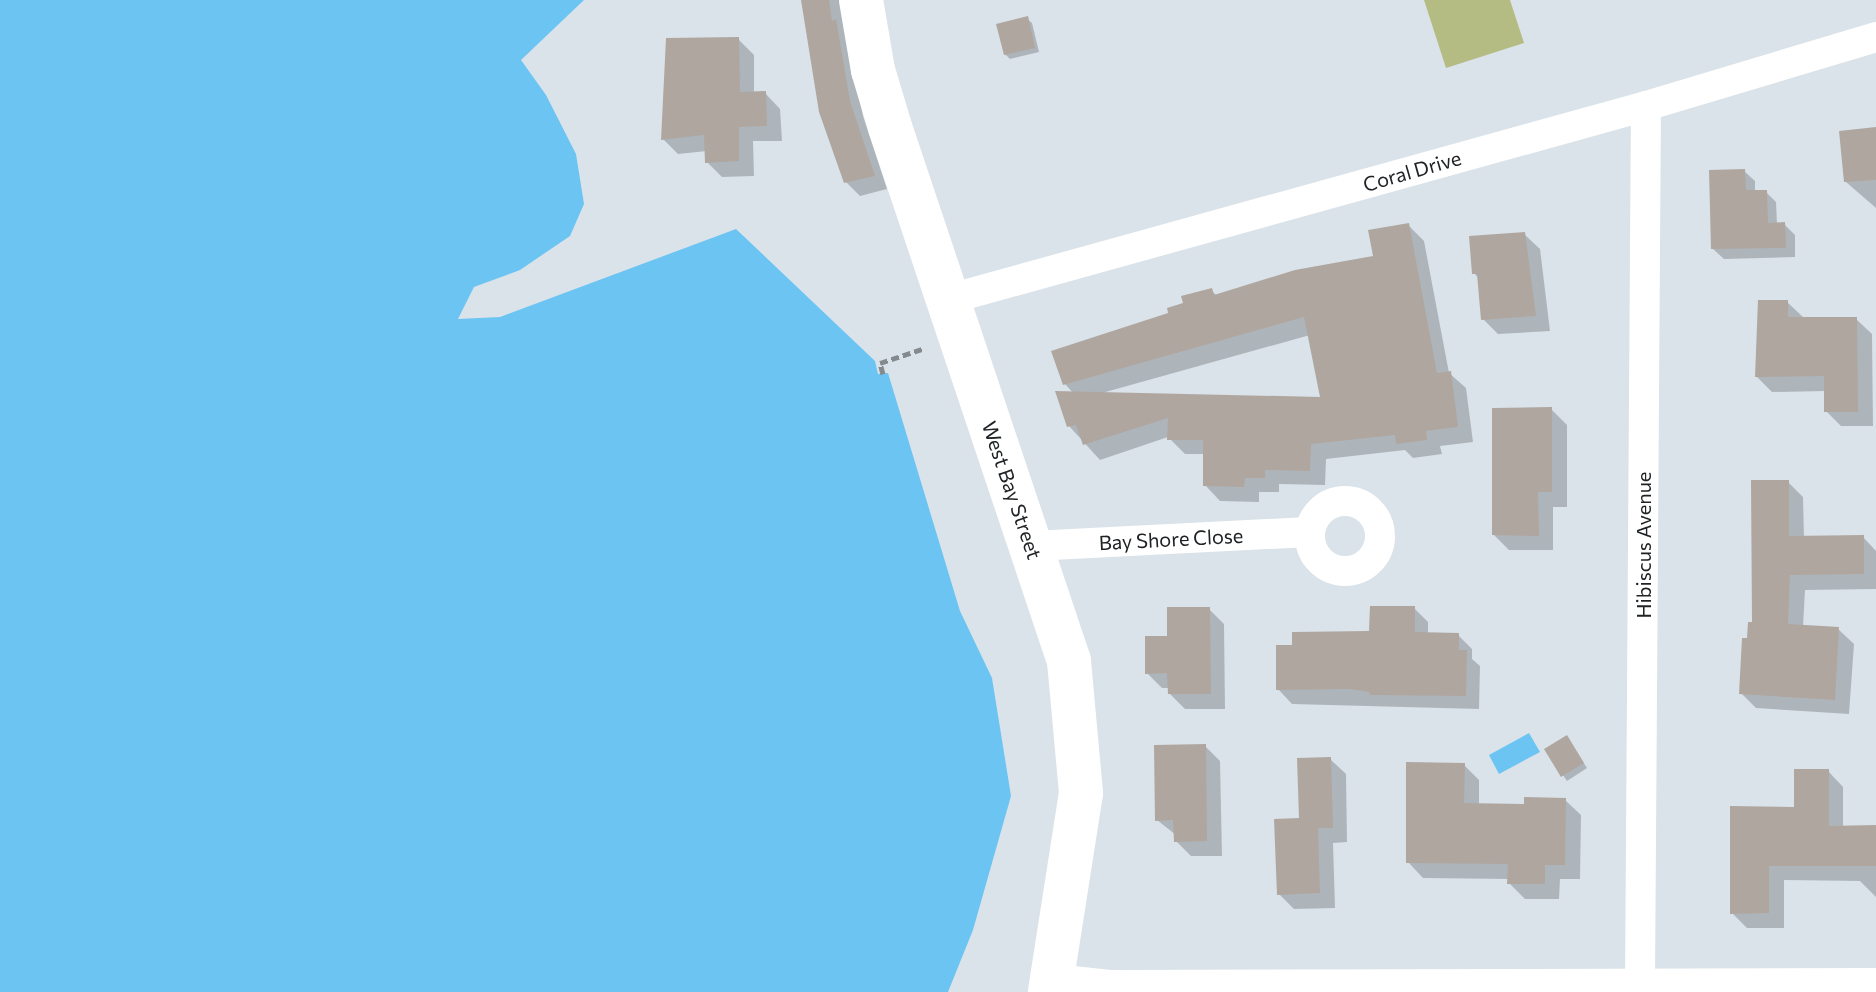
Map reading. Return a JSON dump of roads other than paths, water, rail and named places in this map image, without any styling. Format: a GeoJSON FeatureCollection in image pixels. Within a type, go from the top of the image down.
{"type":"FeatureCollection","features":[{"type":"Feature","properties":{"kind":"main road","name":"West Bay Street"},"geometry":{"type":"LineString","coordinates":[[861,0],[873,70],[946,300],[1069,661],[1081,793],[1052,986]]}},
{"type":"Feature","properties":{"kind":"street","name":"Coral Drive"},"geometry":{"type":"LineString","coordinates":[[946,300],[1646,106],[1876,37]]}},
{"type":"Feature","properties":{"kind":"street","name":"Hibiscus Avenue"},"geometry":{"type":"LineString","coordinates":[[1640,985],[1646,106]]}},
{"type":"Feature","properties":{"kind":"street","name":"Bay Shore Close"},"geometry":{"type":"LineString","coordinates":[[1032,546],[1310,532]]}},
{"type":"Feature","properties":{"kind":"street"},"geometry":{"type":"LineString","coordinates":[[1052,986],[1876,983]]}},
{"type":"Feature","properties":{"kind":"water"},"geometry":{"type":"Polygon","coordinates":[[[0,0],[584,0],[521,60],[546,95],[576,154],[584,204],[570,236],[520,270],[474,287],[458,319],[500,317],[736,229],[875,361],[878,374],[888,373],[960,611],[992,678],[1011,796],[973,930],[948,992],[0,992],[0,0]]]}},
{"type":"Feature","properties":{"kind":"water"},"geometry":{"type":"Polygon","coordinates":[[[1529,733],[1540,752],[1499,774],[1489,755],[1529,733]]]}}]}
